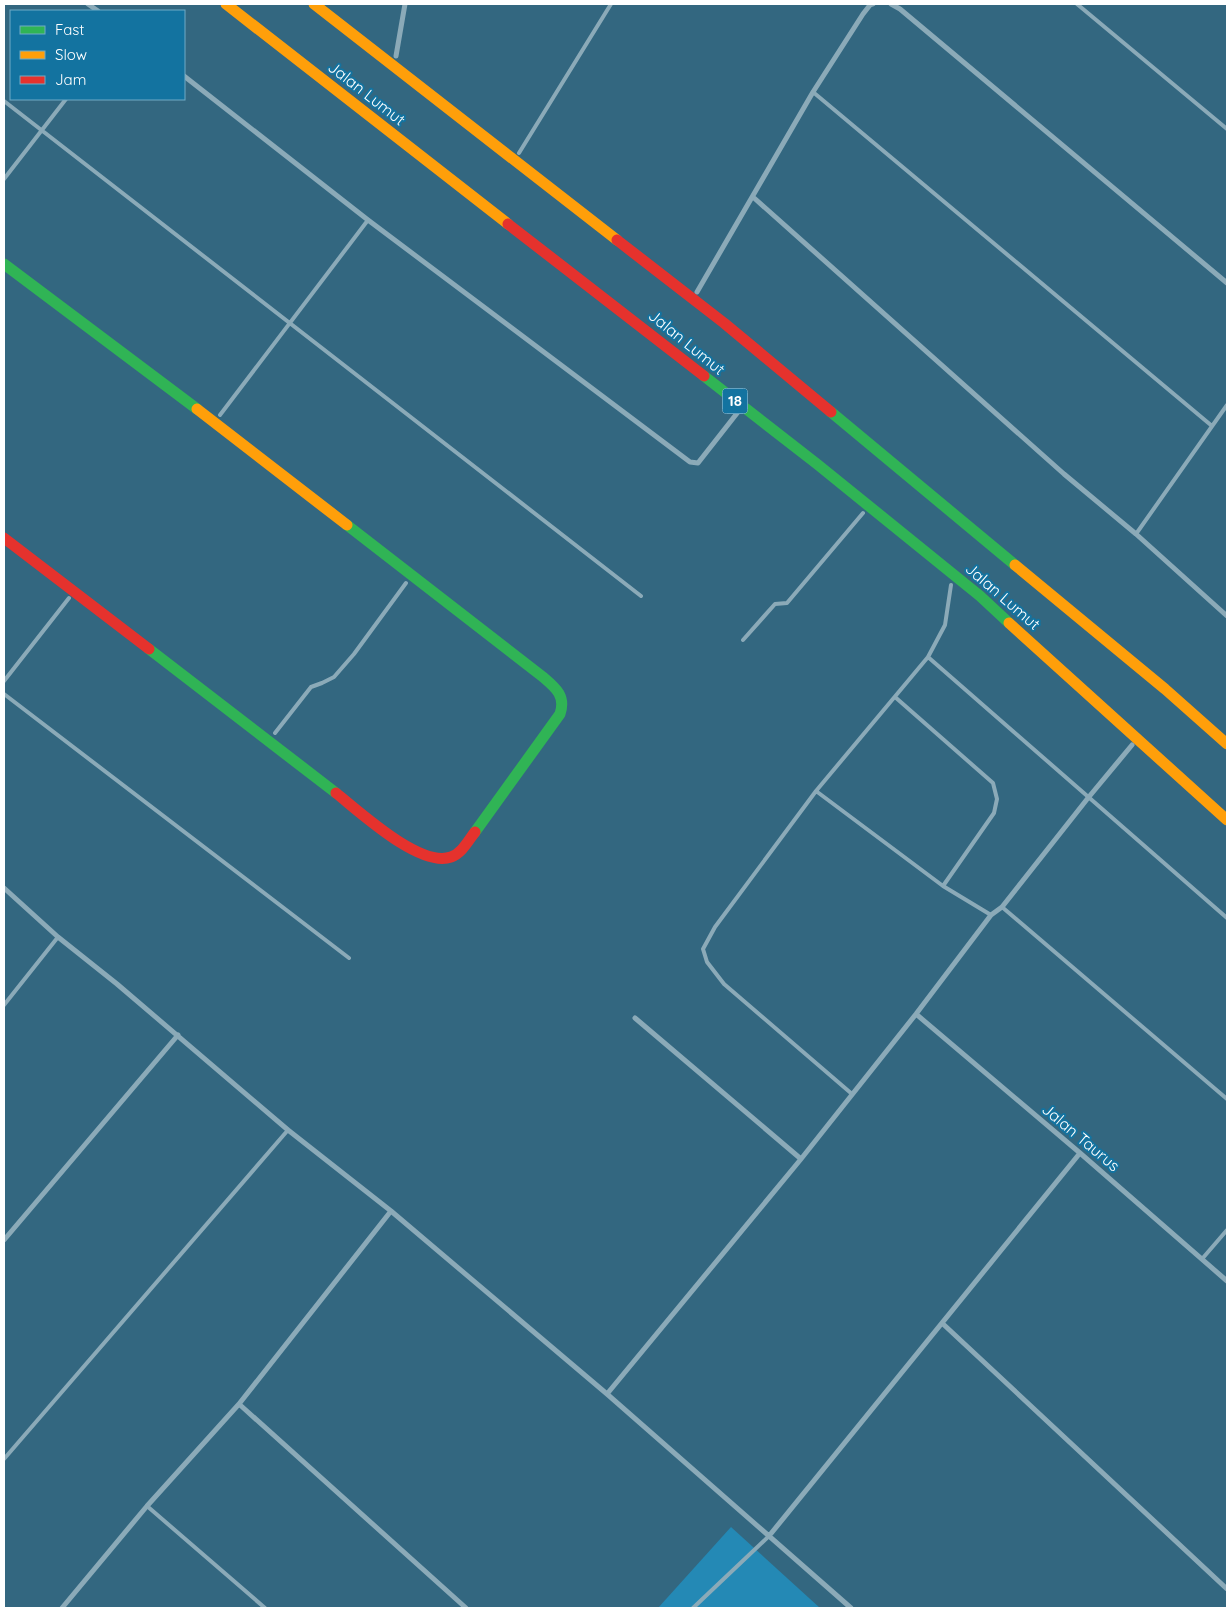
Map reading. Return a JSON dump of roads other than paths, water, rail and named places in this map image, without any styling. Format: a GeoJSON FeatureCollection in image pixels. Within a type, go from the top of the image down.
{"type":"FeatureCollection","features":[{"type":"Feature","properties":{"kind":"main road","name":"Jalan Lumut"},"geometry":{"type":"LineString","coordinates":[[226,4],[600,294],[953,574],[1227,820]]}},
{"type":"Feature","properties":{"kind":"main road","name":"Jalan Lumut"},"geometry":{"type":"LineString","coordinates":[[314,4],[693,299],[1158,683],[1227,744]]}},
{"type":"Feature","properties":{"kind":"main road"},"geometry":{"type":"LineString","coordinates":[[4,264],[214,422],[554,686],[563,702],[560,714],[460,851],[452,857],[445,859],[414,851],[393,838],[269,740],[4,538]]}},
{"type":"Feature","properties":{"kind":"street"},"geometry":{"type":"LineString","coordinates":[[394,66],[405,4]]}},
{"type":"Feature","properties":{"kind":"street"},"geometry":{"type":"LineString","coordinates":[[693,299],[813,92],[863,14],[873,4]]}},
{"type":"Feature","properties":{"kind":"street"},"geometry":{"type":"LineString","coordinates":[[892,4],[1227,282]]}},
{"type":"Feature","properties":{"kind":"street"},"geometry":{"type":"LineString","coordinates":[[185,77],[368,220],[690,462],[698,463],[742,406]]}},
{"type":"Feature","properties":{"kind":"street"},"geometry":{"type":"LineString","coordinates":[[753,197],[1064,474],[1136,534],[1227,616]]}},
{"type":"Feature","properties":{"kind":"street"},"geometry":{"type":"LineString","coordinates":[[607,1394],[801,1159],[916,1014],[991,915],[1002,907],[1137,738]]}},
{"type":"Feature","properties":{"kind":"street"},"geometry":{"type":"LineString","coordinates":[[4,888],[58,938],[118,984],[288,1130],[391,1211],[607,1394],[851,1608]]}},
{"type":"Feature","properties":{"kind":"street","name":"Jalan Taurus"},"geometry":{"type":"LineString","coordinates":[[916,1014],[1227,1281]]}},
{"type":"Feature","properties":{"kind":"street"},"geometry":{"type":"LineString","coordinates":[[635,1018],[801,1159]]}},
{"type":"Feature","properties":{"kind":"street"},"geometry":{"type":"LineString","coordinates":[[4,1240],[178,1035]]}},
{"type":"Feature","properties":{"kind":"street"},"geometry":{"type":"LineString","coordinates":[[769,1536],[1080,1153]]}},
{"type":"Feature","properties":{"kind":"street"},"geometry":{"type":"LineString","coordinates":[[62,1608],[147,1506],[239,1404],[391,1211]]}},
{"type":"Feature","properties":{"kind":"street"},"geometry":{"type":"LineString","coordinates":[[942,1322],[1227,1589]]}},
{"type":"Feature","properties":{"kind":"street"},"geometry":{"type":"LineString","coordinates":[[239,1404],[466,1608]]}},
{"type":"Feature","properties":{"kind":"lane"},"geometry":{"type":"LineString","coordinates":[[514,161],[611,4]]}},
{"type":"Feature","properties":{"kind":"lane"},"geometry":{"type":"LineString","coordinates":[[1077,4],[1227,129]]}},
{"type":"Feature","properties":{"kind":"lane"},"geometry":{"type":"LineString","coordinates":[[813,92],[1212,426]]}},
{"type":"Feature","properties":{"kind":"lane"},"geometry":{"type":"LineString","coordinates":[[4,179],[65,100]]}},
{"type":"Feature","properties":{"kind":"lane"},"geometry":{"type":"LineString","coordinates":[[4,101],[641,596]]}},
{"type":"Feature","properties":{"kind":"lane"},"geometry":{"type":"LineString","coordinates":[[214,422],[368,220]]}},
{"type":"Feature","properties":{"kind":"lane"},"geometry":{"type":"LineString","coordinates":[[1136,534],[1227,405]]}},
{"type":"Feature","properties":{"kind":"lane"},"geometry":{"type":"LineString","coordinates":[[743,640],[775,604],[787,603],[869,506]]}},
{"type":"Feature","properties":{"kind":"lane"},"geometry":{"type":"LineString","coordinates":[[852,1094],[724,984],[708,962],[703,949],[715,926],[816,791],[928,657],[945,624],[953,574]]}},
{"type":"Feature","properties":{"kind":"lane"},"geometry":{"type":"LineString","coordinates":[[269,740],[311,687],[334,677],[354,654],[412,575]]}},
{"type":"Feature","properties":{"kind":"lane"},"geometry":{"type":"LineString","coordinates":[[4,681],[74,592]]}},
{"type":"Feature","properties":{"kind":"lane"},"geometry":{"type":"LineString","coordinates":[[928,657],[1227,918]]}},
{"type":"Feature","properties":{"kind":"lane"},"geometry":{"type":"LineString","coordinates":[[4,694],[349,958]]}},
{"type":"Feature","properties":{"kind":"lane"},"geometry":{"type":"LineString","coordinates":[[895,698],[993,783],[997,799],[994,813],[943,886]]}},
{"type":"Feature","properties":{"kind":"lane"},"geometry":{"type":"LineString","coordinates":[[816,791],[943,886],[991,915]]}},
{"type":"Feature","properties":{"kind":"lane"},"geometry":{"type":"LineString","coordinates":[[1002,907],[1227,1099]]}},
{"type":"Feature","properties":{"kind":"lane"},"geometry":{"type":"LineString","coordinates":[[4,1005],[58,938]]}},
{"type":"Feature","properties":{"kind":"lane"},"geometry":{"type":"LineString","coordinates":[[4,1459],[288,1130]]}},
{"type":"Feature","properties":{"kind":"lane"},"geometry":{"type":"LineString","coordinates":[[1202,1259],[1227,1230]]}},
{"type":"Feature","properties":{"kind":"lane"},"geometry":{"type":"LineString","coordinates":[[147,1506],[265,1608]]}},
{"type":"Feature","properties":{"kind":"lane"},"geometry":{"type":"LineString","coordinates":[[693,1608],[769,1536]]}}]}
